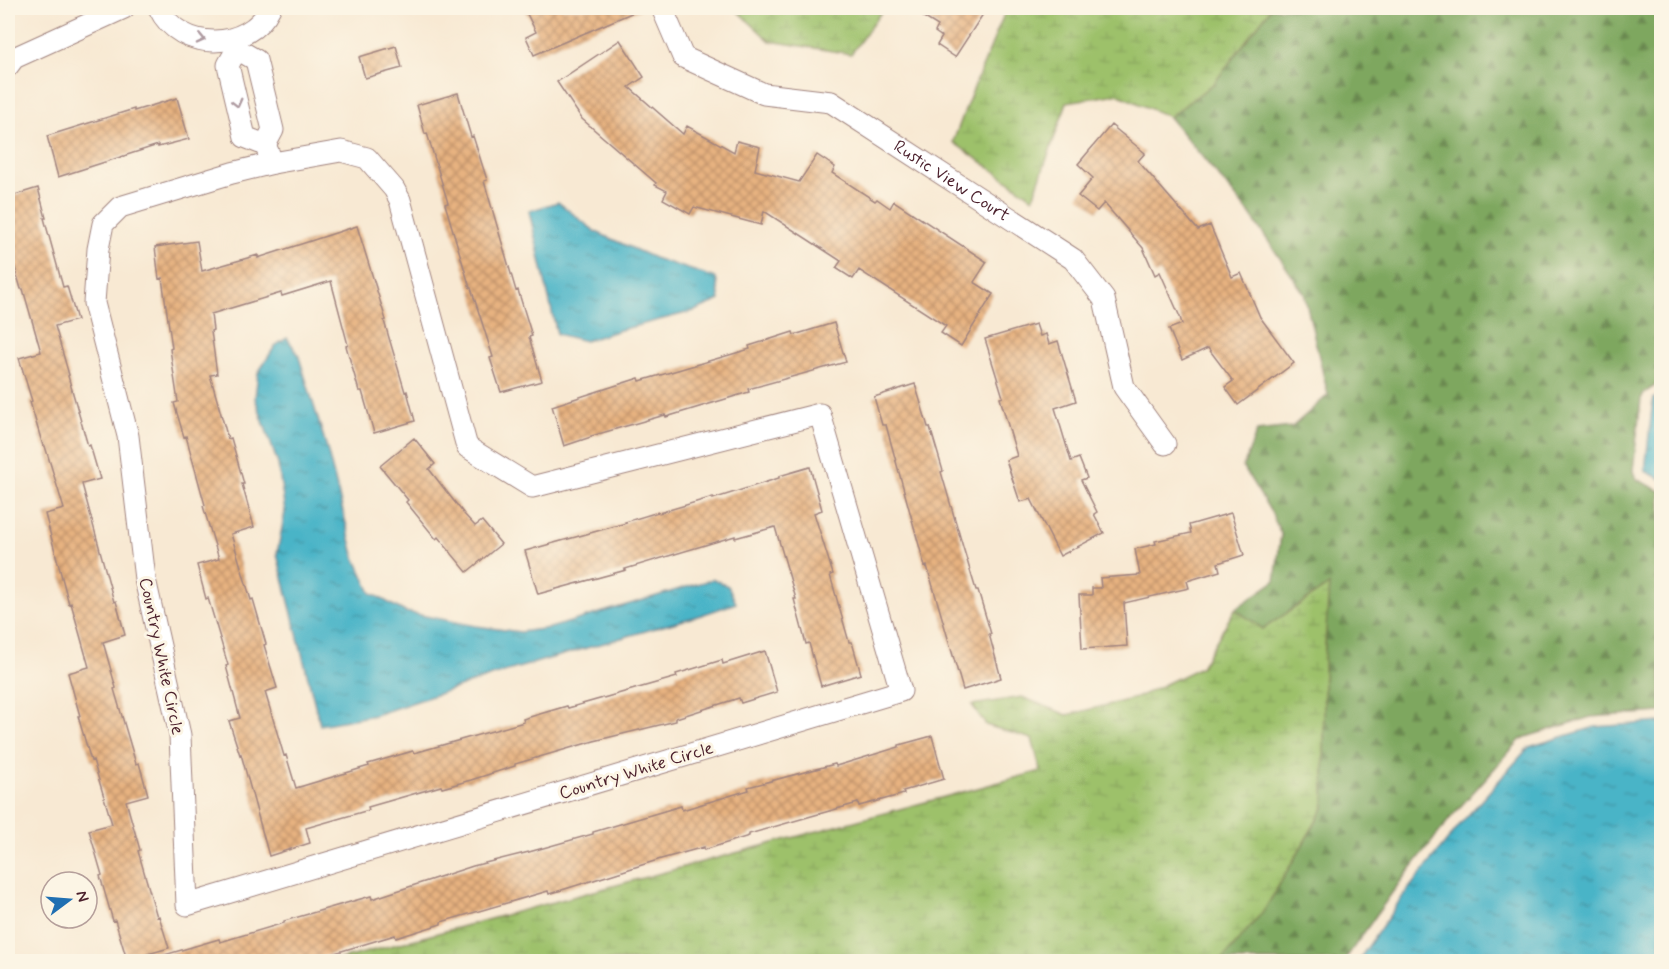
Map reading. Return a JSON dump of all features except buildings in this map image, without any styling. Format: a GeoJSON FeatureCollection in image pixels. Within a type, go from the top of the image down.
{"type":"FeatureCollection","features":[{"type":"Feature","properties":{"kind":"street"},"geometry":{"type":"LineString","coordinates":[[10,60],[124,8]]}},
{"type":"Feature","properties":{"kind":"street"},"geometry":{"type":"LineString","coordinates":[[159,8],[176,28],[194,38],[235,44],[256,60],[273,130],[269,154],[245,137],[228,64],[235,44],[267,15],[270,8]]}},
{"type":"Feature","properties":{"kind":"street","name":"Rustic View Court"},"geometry":{"type":"LineString","coordinates":[[662,8],[683,57],[764,94],[831,102],[1073,259],[1104,299],[1124,387],[1165,444]]}},
{"type":"Feature","properties":{"kind":"street","name":"Country White Circle"},"geometry":{"type":"LineString","coordinates":[[341,151],[368,158],[394,189],[400,200],[467,447],[532,487],[820,414],[901,691],[187,905],[180,735],[145,579],[128,436],[94,303],[98,249],[103,224],[120,207],[232,173],[269,154],[341,151]]}},
{"type":"Feature","properties":{"kind":"green space"},"geometry":{"type":"Polygon","coordinates":[[[734,8],[884,8],[851,54],[770,41],[734,8]]]}},
{"type":"Feature","properties":{"kind":"green space"},"geometry":{"type":"Polygon","coordinates":[[[1005,8],[1271,8],[1214,83],[1169,117],[1117,94],[1067,102],[1033,198],[953,142],[1005,8]]]}},
{"type":"Feature","properties":{"kind":"green space"},"geometry":{"type":"Polygon","coordinates":[[[1271,8],[1661,8],[1661,382],[1644,393],[1641,399],[1633,471],[1636,479],[1661,491],[1661,712],[1591,717],[1520,740],[1452,816],[1394,890],[1344,961],[1221,961],[1265,909],[1324,808],[1324,660],[1328,586],[1263,629],[1235,609],[1275,581],[1281,534],[1271,512],[1243,467],[1257,431],[1292,427],[1328,395],[1304,293],[1249,213],[1169,117],[1214,83],[1271,8]]]}},
{"type":"Feature","properties":{"kind":"green space"},"geometry":{"type":"Polygon","coordinates":[[[1329,585],[1324,660],[1324,808],[1265,909],[1221,961],[334,961],[1041,771],[1032,739],[986,725],[972,705],[1022,697],[1067,715],[1136,698],[1201,667],[1235,609],[1263,629],[1329,585]]]}},
{"type":"Feature","properties":{"kind":"water"},"geometry":{"type":"Polygon","coordinates":[[[558,202],[596,232],[654,258],[716,278],[720,300],[694,311],[585,341],[557,334],[529,211],[558,202]]]}},
{"type":"Feature","properties":{"kind":"water"},"geometry":{"type":"Polygon","coordinates":[[[287,338],[298,354],[326,445],[354,555],[371,593],[405,612],[520,632],[550,628],[713,579],[728,586],[736,603],[507,671],[375,715],[320,725],[277,554],[285,512],[278,464],[255,398],[258,373],[275,346],[287,338]]]}},
{"type":"Feature","properties":{"kind":"water"},"geometry":{"type":"Polygon","coordinates":[[[1661,394],[1661,479],[1645,471],[1653,399],[1661,394]]]}},
{"type":"Feature","properties":{"kind":"water"},"geometry":{"type":"Polygon","coordinates":[[[1661,722],[1661,961],[1358,961],[1403,896],[1462,822],[1529,747],[1595,727],[1661,722]]]}}]}
